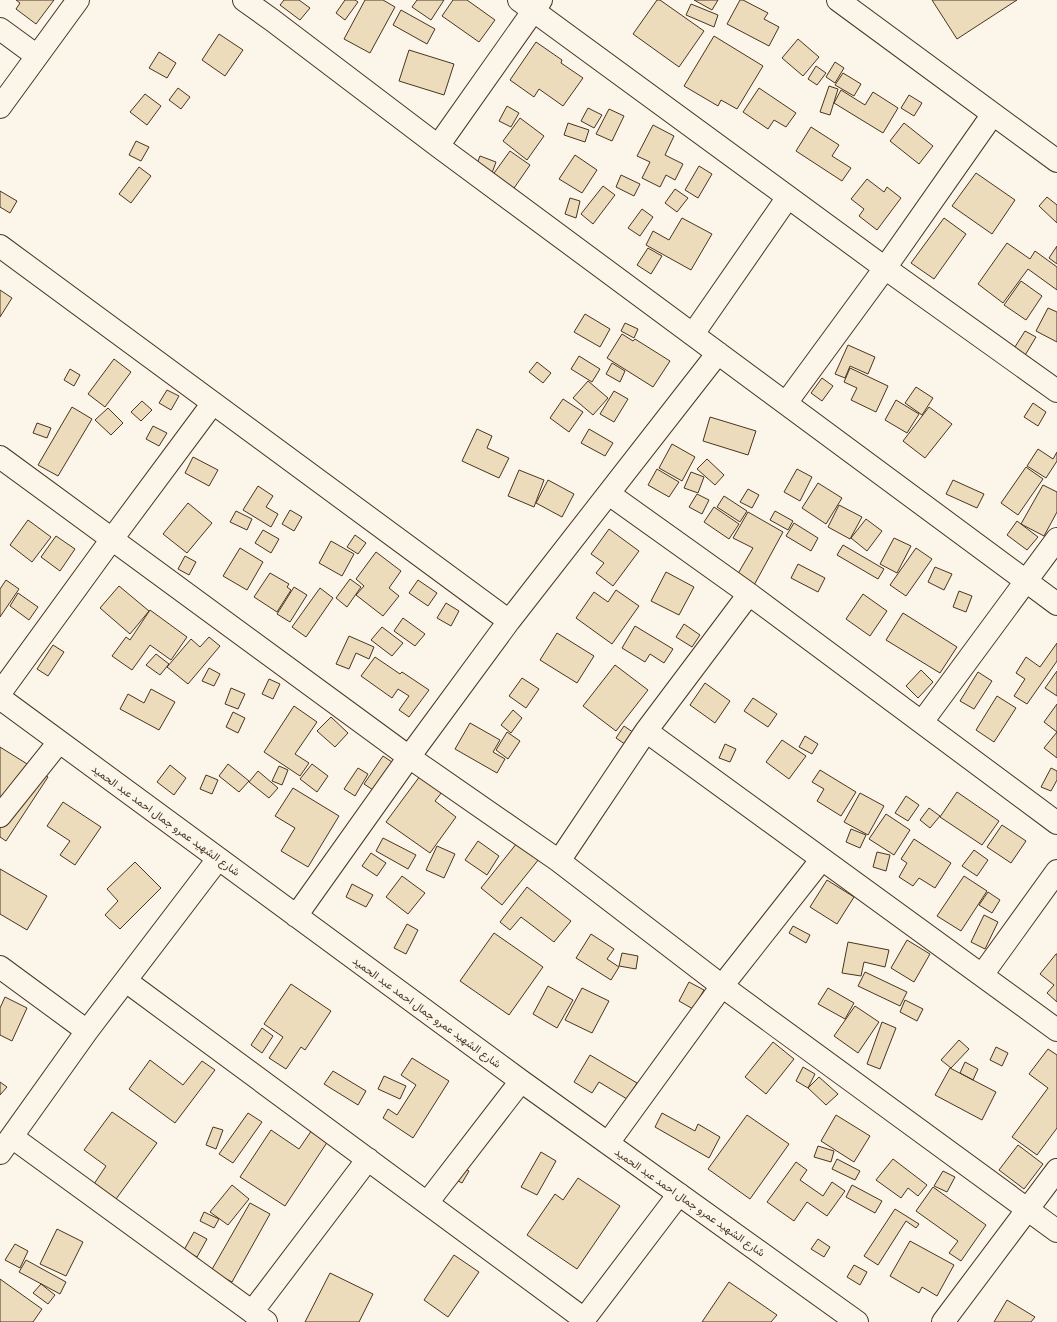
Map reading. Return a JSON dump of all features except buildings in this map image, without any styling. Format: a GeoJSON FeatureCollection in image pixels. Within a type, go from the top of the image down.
{"type":"FeatureCollection","features":[{"type":"Feature","properties":{"kind":"street"},"geometry":{"type":"LineString","coordinates":[[0,107],[78,0]]}},
{"type":"Feature","properties":{"kind":"street"},"geometry":{"type":"LineString","coordinates":[[244,0],[438,146],[1057,604]]}},
{"type":"Feature","properties":{"kind":"street"},"geometry":{"type":"LineString","coordinates":[[838,0],[1057,161]]}},
{"type":"Feature","properties":{"kind":"street"},"geometry":{"type":"LineString","coordinates":[[438,146],[531,4],[788,197],[1057,391]]}},
{"type":"Feature","properties":{"kind":"street"},"geometry":{"type":"LineString","coordinates":[[0,29],[37,56]]}},
{"type":"Feature","properties":{"kind":"street"},"geometry":{"type":"LineString","coordinates":[[786,403],[885,268],[993,114]]}},
{"type":"Feature","properties":{"kind":"street"},"geometry":{"type":"LineString","coordinates":[[693,334],[788,197]]}},
{"type":"Feature","properties":{"kind":"street"},"geometry":{"type":"LineString","coordinates":[[0,246],[509,621]]}},
{"type":"Feature","properties":{"kind":"street"},"geometry":{"type":"LineString","coordinates":[[296,916],[409,757],[509,621],[718,353]]}},
{"type":"Feature","properties":{"kind":"street"},"geometry":{"type":"LineString","coordinates":[[0,693],[112,538],[213,403]]}},
{"type":"Feature","properties":{"kind":"street"},"geometry":{"type":"LineString","coordinates":[[0,457],[409,757],[559,861],[722,986],[1057,1231]]}},
{"type":"Feature","properties":{"kind":"street"},"geometry":{"type":"LineString","coordinates":[[609,494],[750,594],[1057,823]]}},
{"type":"Feature","properties":{"kind":"street"},"geometry":{"type":"LineString","coordinates":[[922,722],[1057,539]]}},
{"type":"Feature","properties":{"kind":"street"},"geometry":{"type":"LineString","coordinates":[[559,861],[646,731],[750,594]]}},
{"type":"Feature","properties":{"kind":"street","name":"شارع الشهيد عمرو جمال احمد عبد الحميد"},"geometry":{"type":"LineString","coordinates":[[0,698],[521,1081],[857,1322]]}},
{"type":"Feature","properties":{"kind":"street"},"geometry":{"type":"LineString","coordinates":[[646,731],[1057,1030]]}},
{"type":"Feature","properties":{"kind":"street"},"geometry":{"type":"LineString","coordinates":[[0,816],[60,742]]}},
{"type":"Feature","properties":{"kind":"street"},"geometry":{"type":"LineString","coordinates":[[218,859],[87,1031],[6,1145],[259,1317],[368,1159]]}},
{"type":"Feature","properties":{"kind":"street"},"geometry":{"type":"LineString","coordinates":[[608,1143],[722,986],[822,859]]}},
{"type":"Feature","properties":{"kind":"street"},"geometry":{"type":"LineString","coordinates":[[982,975],[1057,871]]}},
{"type":"Feature","properties":{"kind":"street"},"geometry":{"type":"LineString","coordinates":[[0,967],[87,1031]]}},
{"type":"Feature","properties":{"kind":"street"},"geometry":{"type":"LineString","coordinates":[[126,981],[368,1159],[583,1321],[679,1194]]}},
{"type":"Feature","properties":{"kind":"street"},"geometry":{"type":"LineString","coordinates":[[427,1203],[521,1081]]}},
{"type":"Feature","properties":{"kind":"street"},"geometry":{"type":"LineString","coordinates":[[943,1322],[1057,1170]]}}]}
